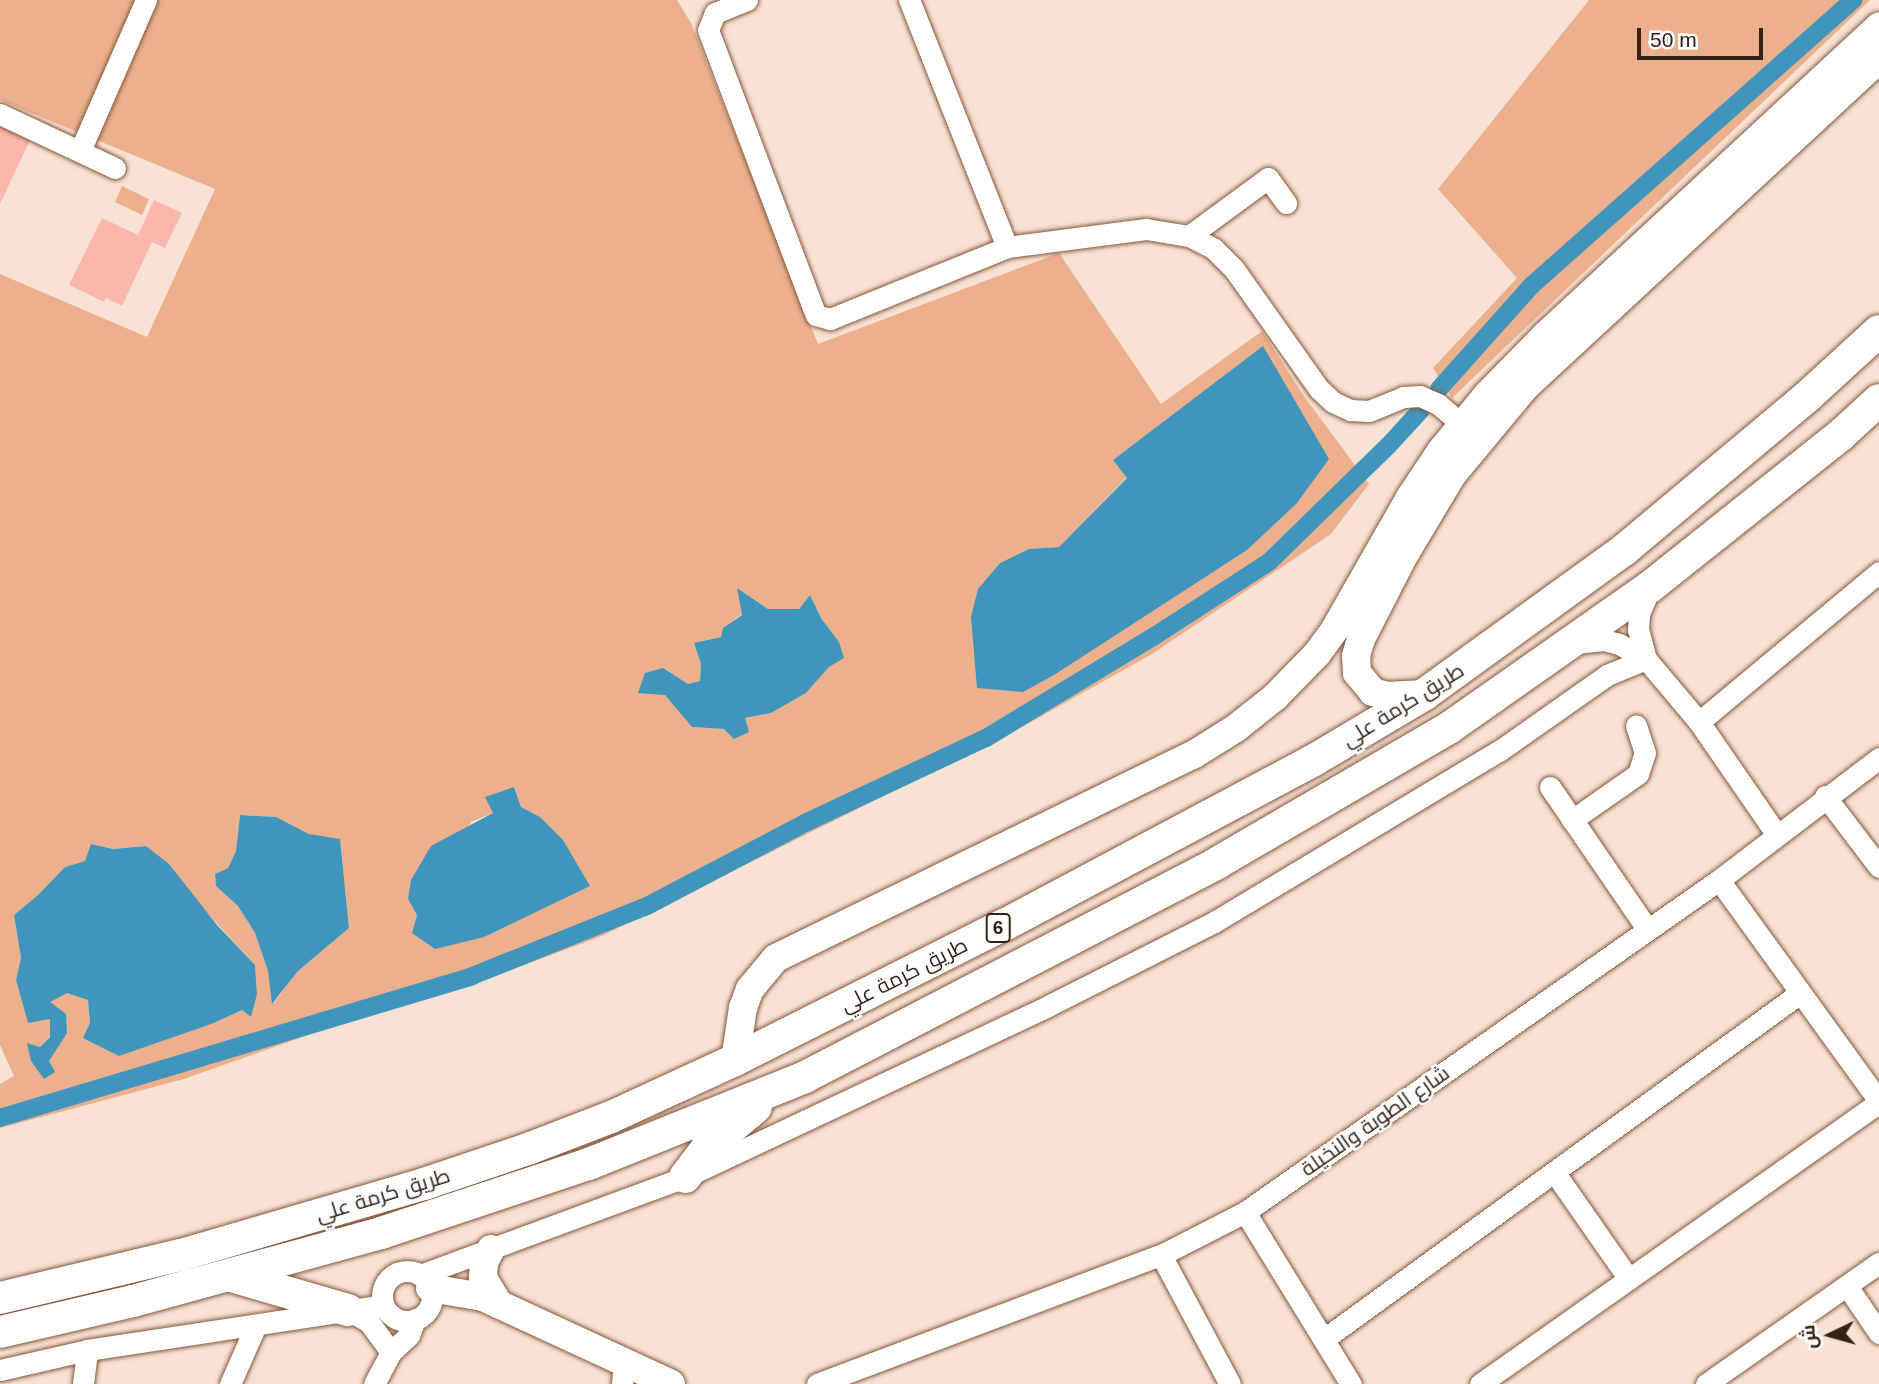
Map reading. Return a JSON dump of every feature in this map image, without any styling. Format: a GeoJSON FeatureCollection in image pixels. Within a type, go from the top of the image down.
{"type":"FeatureCollection","features":[{"type":"Feature","properties":{"kind":"highway","name":"طريق كرمة علي"},"geometry":{"type":"LineString","coordinates":[[0,1298],[168,1258],[486,1164],[611,1117],[735,1059],[1081,884],[1314,760],[1425,694],[1624,550],[1808,396],[1879,331]]}},
{"type":"Feature","properties":{"kind":"highway","name":"طريق كرمة علي"},"geometry":{"type":"LineString","coordinates":[[0,1332],[231,1276],[351,1242],[542,1181],[768,1093],[1217,863],[1449,728],[1574,643],[1651,586],[1842,434],[1879,400]]}},
{"type":"Feature","properties":{"kind":"highway"},"geometry":{"type":"LineString","coordinates":[[1129,858],[1137,879],[1150,898]]}},
{"type":"Feature","properties":{"kind":"highway"},"geometry":{"type":"LineString","coordinates":[[1081,884],[1095,902],[1101,923]]}},
{"type":"Feature","properties":{"kind":"highway"},"geometry":{"type":"LineString","coordinates":[[685,1177],[706,1149],[743,1120],[768,1093]]}},
{"type":"Feature","properties":{"kind":"highway"},"geometry":{"type":"LineString","coordinates":[[231,1276],[348,1310]]}},
{"type":"Feature","properties":{"kind":"main road"},"geometry":{"type":"LineString","coordinates":[[1425,694],[1387,696],[1373,692],[1357,673],[1358,648],[1430,509],[1497,401],[1546,335],[1879,27]]}},
{"type":"Feature","properties":{"kind":"main road"},"geometry":{"type":"LineString","coordinates":[[735,1059],[743,1008],[750,989],[776,958],[1193,755],[1236,729],[1275,697],[1317,654],[1335,628],[1411,496],[1462,424],[1562,353],[1879,59]]}},
{"type":"Feature","properties":{"kind":"main road"},"geometry":{"type":"LineString","coordinates":[[491,1249],[484,1263],[483,1278],[499,1305]]}},
{"type":"Feature","properties":{"kind":"main road"},"geometry":{"type":"LineString","coordinates":[[425,1281],[466,1292],[499,1305],[623,1373],[671,1384]]}},
{"type":"Feature","properties":{"kind":"street"},"geometry":{"type":"LineString","coordinates":[[80,152],[146,0]]}},
{"type":"Feature","properties":{"kind":"street"},"geometry":{"type":"LineString","coordinates":[[747,0],[715,13],[708,30],[816,315],[830,319],[1007,247],[1146,229],[1189,236],[1214,249],[1234,269],[1319,388],[1332,402],[1360,412],[1378,409],[1403,397],[1420,396],[1438,404],[1462,424]]}},
{"type":"Feature","properties":{"kind":"street"},"geometry":{"type":"LineString","coordinates":[[909,0],[1007,247]]}},
{"type":"Feature","properties":{"kind":"street"},"geometry":{"type":"LineString","coordinates":[[0,114],[115,167]]}},
{"type":"Feature","properties":{"kind":"street"},"geometry":{"type":"LineString","coordinates":[[1189,236],[1268,178],[1286,203]]}},
{"type":"Feature","properties":{"kind":"street"},"geometry":{"type":"LineString","coordinates":[[1699,722],[1879,572]]}},
{"type":"Feature","properties":{"kind":"street"},"geometry":{"type":"LineString","coordinates":[[1651,586],[1639,614],[1640,645],[1646,659],[1699,722],[1777,835]]}},
{"type":"Feature","properties":{"kind":"street"},"geometry":{"type":"LineString","coordinates":[[1574,643],[1604,640],[1626,647],[1646,659]]}},
{"type":"Feature","properties":{"kind":"street"},"geometry":{"type":"LineString","coordinates":[[425,1281],[491,1249],[685,1177],[873,1090],[1214,922],[1499,751],[1607,675],[1646,659]]}},
{"type":"Feature","properties":{"kind":"street"},"geometry":{"type":"LineString","coordinates":[[1572,820],[1638,774],[1645,753],[1636,725]]}},
{"type":"Feature","properties":{"kind":"street","name":"شارع الطوبة والنخيلة"},"geometry":{"type":"LineString","coordinates":[[817,1384],[1161,1255],[1245,1212],[1719,880],[1825,796],[1879,758]]}},
{"type":"Feature","properties":{"kind":"street"},"geometry":{"type":"LineString","coordinates":[[1550,787],[1648,930]]}},
{"type":"Feature","properties":{"kind":"street"},"geometry":{"type":"LineString","coordinates":[[1825,796],[1879,867]]}},
{"type":"Feature","properties":{"kind":"street"},"geometry":{"type":"LineString","coordinates":[[1480,1384],[1879,1102],[1719,880]]}},
{"type":"Feature","properties":{"kind":"street"},"geometry":{"type":"LineString","coordinates":[[1324,1339],[1800,993]]}},
{"type":"Feature","properties":{"kind":"street"},"geometry":{"type":"LineString","coordinates":[[1555,1173],[1629,1279]]}},
{"type":"Feature","properties":{"kind":"street"},"geometry":{"type":"LineString","coordinates":[[1245,1212],[1351,1384]]}},
{"type":"Feature","properties":{"kind":"street"},"geometry":{"type":"LineString","coordinates":[[1161,1255],[1224,1382]]}},
{"type":"Feature","properties":{"kind":"street"},"geometry":{"type":"LineString","coordinates":[[1706,1384],[1879,1262]]}},
{"type":"Feature","properties":{"kind":"street"},"geometry":{"type":"LineString","coordinates":[[391,1352],[383,1290],[391,1276],[405,1271],[425,1281]]}},
{"type":"Feature","properties":{"kind":"street"},"geometry":{"type":"LineString","coordinates":[[0,1370],[87,1350],[348,1310],[385,1308],[401,1320],[415,1318],[428,1309],[425,1281]]}},
{"type":"Feature","properties":{"kind":"street"},"geometry":{"type":"LineString","coordinates":[[1847,1286],[1879,1333]]}},
{"type":"Feature","properties":{"kind":"street"},"geometry":{"type":"LineString","coordinates":[[348,1310],[369,1322],[391,1352]]}},
{"type":"Feature","properties":{"kind":"street"},"geometry":{"type":"LineString","coordinates":[[374,1384],[391,1352],[404,1342],[415,1318]]}},
{"type":"Feature","properties":{"kind":"street"},"geometry":{"type":"LineString","coordinates":[[230,1384],[256,1325]]}},
{"type":"Feature","properties":{"kind":"street"},"geometry":{"type":"LineString","coordinates":[[83,1384],[87,1350]]}},
{"type":"Feature","properties":{"kind":"shaded area"},"geometry":{"type":"Polygon","coordinates":[[[0,0],[677,0],[691,23],[818,344],[1059,253],[1161,404],[1262,331],[1303,395],[1369,484],[1331,534],[1152,654],[1022,727],[602,936],[462,988],[311,1034],[184,1079],[0,1128],[0,1084],[14,1076],[0,1045],[0,274],[147,337],[215,189],[0,100],[0,0]],[[1263,347],[1113,460],[1127,477],[1059,547],[1029,549],[1000,563],[978,589],[1163,603],[1247,550],[1263,347]],[[737,588],[742,614],[723,628],[721,637],[694,643],[701,664],[700,681],[688,684],[663,668],[665,695],[692,727],[724,729],[745,718],[771,713],[806,693],[829,667],[839,642],[821,618],[810,595],[799,609],[768,609],[737,588]],[[514,787],[493,813],[471,822],[417,915],[412,933],[540,817],[521,807],[514,787]],[[240,815],[236,851],[228,868],[215,874],[216,885],[238,906],[255,933],[268,971],[273,1004],[298,971],[349,928],[340,840],[309,834],[276,817],[240,815]],[[91,844],[85,861],[65,867],[14,915],[21,958],[16,980],[28,1023],[50,1018],[50,1036],[40,1047],[27,1043],[49,1061],[55,1050],[49,1002],[67,992],[88,1000],[90,1023],[172,1035],[214,1023],[242,1010],[257,994],[255,965],[146,846],[113,849],[91,844]]]}},
{"type":"Feature","properties":{"kind":"shaded area"},"geometry":{"type":"Polygon","coordinates":[[[1589,0],[1870,0],[1452,398],[1433,368],[1517,278],[1438,189],[1589,0]]]}},
{"type":"Feature","properties":{"kind":"shaded area"},"geometry":{"type":"Polygon","coordinates":[[[122,186],[149,199],[142,215],[115,202],[122,186]]]}},
{"type":"Feature","properties":{"kind":"water"},"geometry":{"type":"Polygon","coordinates":[[[1263,346],[1329,459],[1297,503],[1247,550],[1054,675],[1023,692],[977,688],[971,617],[978,589],[1000,563],[1029,549],[1059,547],[1127,478],[1113,460],[1263,346]]]}},
{"type":"Feature","properties":{"kind":"water"},"geometry":{"type":"Polygon","coordinates":[[[737,588],[768,609],[799,609],[810,595],[821,618],[839,642],[844,658],[829,667],[806,693],[771,713],[745,718],[749,732],[734,739],[724,729],[692,727],[665,695],[638,693],[645,673],[663,668],[688,684],[700,681],[701,664],[694,643],[721,637],[723,628],[742,615],[737,588]]]}},
{"type":"Feature","properties":{"kind":"water"},"geometry":{"type":"Polygon","coordinates":[[[514,787],[521,807],[540,817],[563,840],[590,886],[484,937],[435,949],[412,933],[417,915],[408,899],[411,880],[431,846],[493,813],[485,797],[514,787]]]}},
{"type":"Feature","properties":{"kind":"water"},"geometry":{"type":"Polygon","coordinates":[[[240,815],[276,817],[309,834],[340,839],[349,928],[298,971],[272,1004],[268,971],[255,933],[238,906],[216,886],[215,874],[228,868],[236,851],[240,815]]]}},
{"type":"Feature","properties":{"kind":"water"},"geometry":{"type":"Polygon","coordinates":[[[91,844],[113,849],[146,846],[169,864],[217,925],[255,965],[257,994],[251,1017],[242,1010],[214,1023],[119,1056],[83,1038],[90,1023],[88,1000],[67,993],[50,1002],[66,1014],[67,1033],[49,1061],[55,1072],[44,1079],[31,1061],[27,1043],[40,1047],[50,1037],[50,1019],[28,1023],[16,980],[21,958],[14,915],[65,867],[85,861],[91,844]]]}},
{"type":"Feature","properties":{"kind":"building"},"geometry":{"type":"Polygon","coordinates":[[[0,125],[30,140],[0,204],[0,125]]]}},
{"type":"Feature","properties":{"kind":"building"},"geometry":{"type":"Polygon","coordinates":[[[154,200],[182,213],[165,248],[152,242],[122,306],[106,298],[104,302],[69,285],[102,218],[138,235],[154,200]]]}},
{"type":"Feature","properties":{"kind":"waterway"},"geometry":{"type":"LineString","coordinates":[[1439,389],[1531,286],[1853,0]]}},
{"type":"Feature","properties":{"kind":"waterway"},"geometry":{"type":"LineString","coordinates":[[0,1118],[472,976],[647,906],[805,823],[986,738],[1153,637],[1269,562],[1388,446],[1421,410]]}}]}
